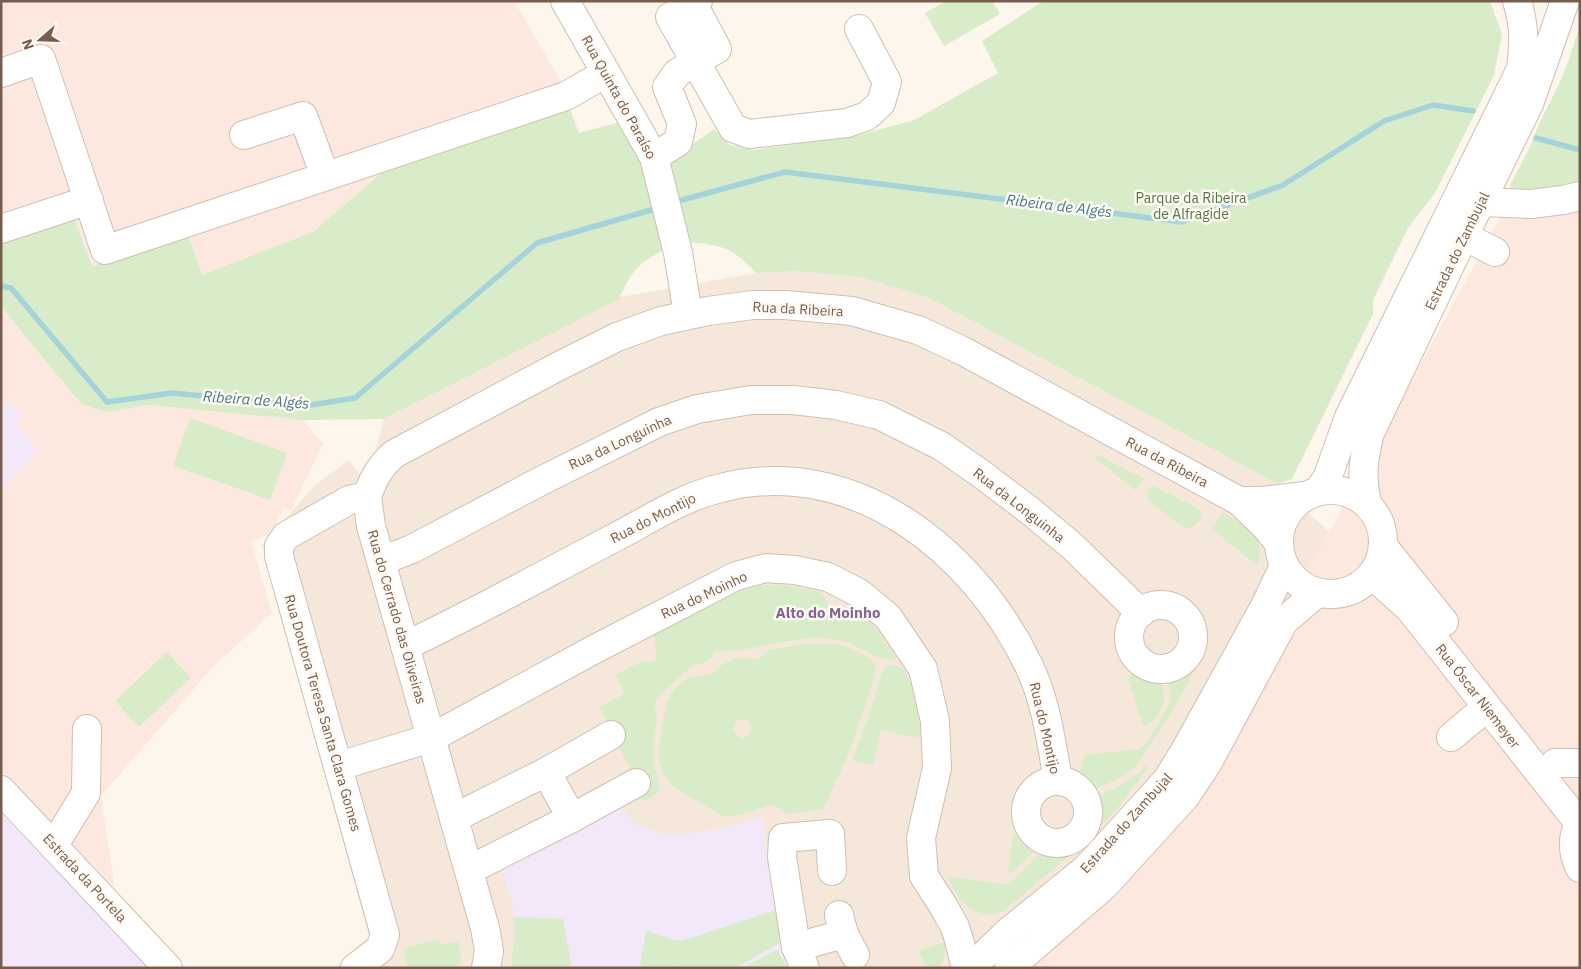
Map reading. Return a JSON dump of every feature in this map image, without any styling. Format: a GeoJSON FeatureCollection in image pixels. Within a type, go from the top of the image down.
{"type":"FeatureCollection","features":[{"type":"Feature","properties":{"kind":"street","name":"Rua Quinta do Paraíso"},"geometry":{"type":"LineString","coordinates":[[565,1],[654,157],[678,253],[688,314]]}},
{"type":"Feature","properties":{"kind":"street","name":"Estrada do Zambujal"},"geometry":{"type":"LineString","coordinates":[[1312,493],[1328,476],[1354,408],[1521,69],[1524,41],[1522,17],[1517,1]]}},
{"type":"Feature","properties":{"kind":"street","name":"Estrada do Zambujal"},"geometry":{"type":"LineString","coordinates":[[1366,503],[1362,482],[1363,465],[1370,433],[1529,104],[1565,1]]}},
{"type":"Feature","properties":{"kind":"street"},"geometry":{"type":"LineString","coordinates":[[695,3],[670,17],[733,128],[749,134],[847,123],[867,116],[881,103],[887,82],[859,29]]}},
{"type":"Feature","properties":{"kind":"street"},"geometry":{"type":"LineString","coordinates":[[1,73],[41,59],[106,250],[566,96],[606,72]]}},
{"type":"Feature","properties":{"kind":"street"},"geometry":{"type":"LineString","coordinates":[[654,157],[678,142],[682,124],[667,87],[677,73],[695,61]]}},
{"type":"Feature","properties":{"kind":"street"},"geometry":{"type":"LineString","coordinates":[[244,135],[303,116],[325,176]]}},
{"type":"Feature","properties":{"kind":"street"},"geometry":{"type":"LineString","coordinates":[[1481,202],[1531,204],[1580,196]]}},
{"type":"Feature","properties":{"kind":"street"},"geometry":{"type":"LineString","coordinates":[[1,229],[89,200]]}},
{"type":"Feature","properties":{"kind":"street"},"geometry":{"type":"LineString","coordinates":[[1464,236],[1494,252]]}},
{"type":"Feature","properties":{"kind":"street","name":"Rua da Ribeira"},"geometry":{"type":"LineString","coordinates":[[366,496],[382,464],[394,454],[617,337],[660,321],[688,314],[753,305],[785,305],[852,311],[918,330],[963,350],[1239,501],[1265,526],[1281,554]]}},
{"type":"Feature","properties":{"kind":"street","name":"Rua da Longuinha"},"geometry":{"type":"LineString","coordinates":[[381,561],[412,549],[539,482],[659,422],[697,409],[751,400],[793,400],[836,405],[879,415],[941,446],[1029,510],[1072,546],[1141,612]]}},
{"type":"Feature","properties":{"kind":"street","name":"Rua do Montijo"},"geometry":{"type":"LineString","coordinates":[[405,646],[546,574],[687,498],[721,488],[752,482],[785,482],[839,490],[867,500],[919,531],[952,557],[998,610],[1029,665],[1040,694],[1058,780]]}},
{"type":"Feature","properties":{"kind":"street"},"geometry":{"type":"LineString","coordinates":[[1336,489],[1352,494],[1366,503],[1380,523],[1383,546],[1380,561],[1372,575],[1361,586],[1347,592],[1332,594],[1317,593],[1298,583],[1281,554],[1280,530],[1284,517],[1292,505],[1312,493],[1336,489]]}},
{"type":"Feature","properties":{"kind":"street","name":"Rua da Ribeira"},"geometry":{"type":"LineString","coordinates":[[1239,501],[1262,501],[1312,493]]}},
{"type":"Feature","properties":{"kind":"street","name":"Rua do Cerrado das Oliveiras"},"geometry":{"type":"LineString","coordinates":[[366,496],[370,526],[487,938],[486,968]]}},
{"type":"Feature","properties":{"kind":"street","name":"Rua Doutora Teresa Santa Clara Gomes"},"geometry":{"type":"LineString","coordinates":[[356,968],[380,949],[385,935],[279,556],[278,546],[286,536],[349,500],[366,496]]}},
{"type":"Feature","properties":{"kind":"street","name":"Rua Óscar Niemeyer"},"geometry":{"type":"LineString","coordinates":[[1383,546],[1568,763],[1580,794]]}},
{"type":"Feature","properties":{"kind":"street","name":"Estrada do Zambujal"},"geometry":{"type":"LineString","coordinates":[[971,968],[1008,932],[1086,869],[1167,780],[1265,606],[1281,554]]}},
{"type":"Feature","properties":{"kind":"street","name":"Rua do Moinho"},"geometry":{"type":"LineString","coordinates":[[431,738],[578,658],[736,576],[766,568],[795,570],[828,577],[859,593],[888,617],[923,668],[935,721],[937,768],[921,838],[924,876],[955,927],[966,968]]}},
{"type":"Feature","properties":{"kind":"street","name":"Rua Óscar Niemeyer"},"geometry":{"type":"LineString","coordinates":[[1372,575],[1409,608],[1579,822]]}},
{"type":"Feature","properties":{"kind":"street","name":"Estrada do Zambujal"},"geometry":{"type":"LineString","coordinates":[[1009,968],[1104,886],[1185,797],[1207,764],[1284,621],[1317,593]]}},
{"type":"Feature","properties":{"kind":"street"},"geometry":{"type":"LineString","coordinates":[[1451,737],[1487,707]]}},
{"type":"Feature","properties":{"kind":"street"},"geometry":{"type":"LineString","coordinates":[[54,845],[86,793],[87,730]]}},
{"type":"Feature","properties":{"kind":"street"},"geometry":{"type":"LineString","coordinates":[[454,818],[546,772],[611,736]]}},
{"type":"Feature","properties":{"kind":"street"},"geometry":{"type":"LineString","coordinates":[[339,766],[431,738]]}},
{"type":"Feature","properties":{"kind":"street"},"geometry":{"type":"LineString","coordinates":[[546,772],[572,818]]}},
{"type":"Feature","properties":{"kind":"street"},"geometry":{"type":"LineString","coordinates":[[468,870],[572,818],[636,783]]}},
{"type":"Feature","properties":{"kind":"street","name":"Estrada da Portela"},"geometry":{"type":"LineString","coordinates":[[1,790],[168,968]]}},
{"type":"Feature","properties":{"kind":"street"},"geometry":{"type":"LineString","coordinates":[[1579,822],[1574,834],[1573,846],[1575,858],[1580,868]]}},
{"type":"Feature","properties":{"kind":"street"},"geometry":{"type":"LineString","coordinates":[[832,871],[830,834],[783,838],[782,857],[800,957],[846,935]]}},
{"type":"Feature","properties":{"kind":"shaded area"},"geometry":{"type":"Polygon","coordinates":[[[1,1],[514,1],[562,83],[392,164],[313,232],[202,275],[188,234],[92,266],[75,221],[1,239],[1,1]]]}},
{"type":"Feature","properties":{"kind":"shaded area"},"geometry":{"type":"Polygon","coordinates":[[[1580,186],[1580,968],[996,968],[1200,749],[1329,532],[1513,194],[1580,186]]]}},
{"type":"Feature","properties":{"kind":"shaded area","name":"Alto do Moinho"},"geometry":{"type":"Polygon","coordinates":[[[796,271],[860,277],[927,297],[1278,484],[1329,532],[1200,749],[996,968],[790,968],[782,953],[780,943],[762,817],[720,829],[686,834],[659,834],[633,823],[502,867],[512,901],[515,928],[511,968],[334,968],[369,936],[262,545],[314,486],[349,460],[366,483],[384,419],[620,297],[756,273],[796,271]]]}},
{"type":"Feature","properties":{"kind":"shaded area"},"geometry":{"type":"Polygon","coordinates":[[[1,308],[82,405],[109,412],[148,405],[303,420],[323,444],[291,510],[284,507],[274,529],[278,531],[251,541],[272,613],[212,668],[101,796],[115,888],[1,771],[1,308]]]}},
{"type":"Feature","properties":{"kind":"shaded area"},"geometry":{"type":"Polygon","coordinates":[[[1,397],[22,415],[16,423],[38,450],[1,491],[1,397]]]}},
{"type":"Feature","properties":{"kind":"shaded area"},"geometry":{"type":"Polygon","coordinates":[[[619,803],[634,823],[659,834],[686,834],[720,829],[762,817],[780,943],[782,953],[790,968],[511,968],[515,928],[512,901],[502,867],[619,803]]]}},
{"type":"Feature","properties":{"kind":"shaded area"},"geometry":{"type":"Polygon","coordinates":[[[1,812],[149,968],[1,968],[1,812]]]}},
{"type":"Feature","properties":{"kind":"green space"},"geometry":{"type":"Polygon","coordinates":[[[946,1],[992,1],[1000,14],[944,46],[925,13],[946,1]]]}},
{"type":"Feature","properties":{"kind":"green space","name":"Parque da Ribeira de Alfragide"},"geometry":{"type":"Polygon","coordinates":[[[1043,1],[1489,1],[1491,4],[1502,34],[1494,75],[1435,193],[1408,228],[1373,300],[1373,314],[1292,479],[1278,484],[927,297],[860,277],[796,271],[756,273],[728,250],[712,245],[691,243],[667,163],[714,129],[730,145],[754,150],[859,135],[914,120],[998,73],[982,41],[1043,1]]]}},
{"type":"Feature","properties":{"kind":"green space"},"geometry":{"type":"Polygon","coordinates":[[[1580,25],[1580,186],[1513,194],[1510,185],[1561,80],[1580,25]]]}},
{"type":"Feature","properties":{"kind":"green space"},"geometry":{"type":"Polygon","coordinates":[[[568,104],[579,133],[617,123],[642,162],[663,250],[646,260],[635,270],[619,299],[384,419],[303,420],[148,405],[109,412],[82,405],[1,307],[1,239],[62,217],[75,221],[92,266],[188,234],[202,275],[313,232],[392,164],[568,104]]]}},
{"type":"Feature","properties":{"kind":"green space"},"geometry":{"type":"Polygon","coordinates":[[[190,418],[287,453],[270,500],[173,466],[190,418]]]}},
{"type":"Feature","properties":{"kind":"green space"},"geometry":{"type":"Polygon","coordinates":[[[1098,455],[1144,479],[1135,490],[1096,459],[1095,457],[1098,455]]]}},
{"type":"Feature","properties":{"kind":"green space"},"geometry":{"type":"Polygon","coordinates":[[[1154,486],[1198,508],[1201,514],[1197,523],[1190,528],[1184,528],[1149,501],[1148,490],[1154,486]]]}},
{"type":"Feature","properties":{"kind":"green space"},"geometry":{"type":"Polygon","coordinates":[[[1223,513],[1245,527],[1256,538],[1260,554],[1258,564],[1254,563],[1211,528],[1223,513]]]}},
{"type":"Feature","properties":{"kind":"green space"},"geometry":{"type":"Polygon","coordinates":[[[763,585],[784,585],[821,592],[829,606],[837,613],[848,617],[870,620],[896,658],[891,660],[877,657],[844,641],[817,637],[742,650],[715,652],[709,661],[692,666],[656,699],[657,719],[653,749],[660,789],[648,799],[641,801],[633,799],[638,784],[599,707],[625,694],[615,675],[642,661],[648,663],[655,661],[657,656],[654,634],[720,599],[763,585]]]}},
{"type":"Feature","properties":{"kind":"green space"},"geometry":{"type":"Polygon","coordinates":[[[802,644],[834,644],[844,646],[871,659],[876,670],[847,758],[823,809],[787,814],[780,808],[771,805],[740,815],[721,815],[673,787],[663,773],[659,762],[659,748],[667,701],[680,683],[690,677],[709,675],[731,660],[745,657],[755,660],[769,650],[802,644]],[[741,719],[736,721],[733,730],[737,736],[742,738],[749,734],[751,725],[748,721],[741,719]]]}},
{"type":"Feature","properties":{"kind":"green space"},"geometry":{"type":"Polygon","coordinates":[[[167,652],[191,678],[139,727],[115,701],[167,652]]]}},
{"type":"Feature","properties":{"kind":"green space"},"geometry":{"type":"Polygon","coordinates":[[[1196,664],[1192,676],[1165,723],[1136,766],[1116,780],[1095,789],[1089,778],[1080,770],[1085,755],[1139,749],[1148,742],[1170,702],[1171,696],[1168,680],[1182,676],[1196,664]]]}},
{"type":"Feature","properties":{"kind":"green space"},"geometry":{"type":"Polygon","coordinates":[[[890,665],[903,668],[912,684],[921,723],[919,736],[916,738],[881,730],[873,765],[852,760],[884,668],[890,665]]]}},
{"type":"Feature","properties":{"kind":"green space"},"geometry":{"type":"Polygon","coordinates":[[[1132,674],[1149,680],[1162,681],[1164,697],[1162,705],[1155,719],[1149,725],[1143,725],[1128,679],[1132,674]]]}},
{"type":"Feature","properties":{"kind":"green space"},"geometry":{"type":"Polygon","coordinates":[[[1147,766],[1147,769],[1121,804],[1089,839],[1005,910],[994,915],[978,912],[966,905],[957,895],[947,876],[1008,885],[1044,850],[1056,852],[1067,850],[1076,845],[1091,829],[1096,807],[1094,796],[1121,784],[1147,766]]]}},
{"type":"Feature","properties":{"kind":"green space"},"geometry":{"type":"Polygon","coordinates":[[[1015,834],[1033,852],[1013,872],[1008,873],[1013,836],[1015,834]]]}},
{"type":"Feature","properties":{"kind":"green space"},"geometry":{"type":"Polygon","coordinates":[[[776,910],[780,943],[735,968],[675,968],[674,965],[665,968],[643,968],[640,964],[646,931],[677,941],[776,910]]]}},
{"type":"Feature","properties":{"kind":"green space"},"geometry":{"type":"Polygon","coordinates":[[[513,917],[563,919],[572,968],[511,968],[515,928],[513,917]]]}},
{"type":"Feature","properties":{"kind":"green space"},"geometry":{"type":"Polygon","coordinates":[[[439,939],[441,945],[458,941],[461,956],[459,968],[410,968],[403,949],[439,939]]]}},
{"type":"Feature","properties":{"kind":"green space"},"geometry":{"type":"Polygon","coordinates":[[[945,942],[944,955],[939,968],[927,968],[918,951],[945,942]]]}},
{"type":"Feature","properties":{"kind":"green space"},"geometry":{"type":"Polygon","coordinates":[[[777,949],[787,968],[743,968],[777,949]]]}},
{"type":"Feature","properties":{"kind":"waterway","name":"Ribeira de Algés"},"geometry":{"type":"LineString","coordinates":[[682,200],[785,172],[1182,222],[1283,185],[1384,121],[1433,105],[1473,111]]}},
{"type":"Feature","properties":{"kind":"waterway","name":"Ribeira de Algés"},"geometry":{"type":"LineString","coordinates":[[1536,138],[1580,150]]}},
{"type":"Feature","properties":{"kind":"waterway","name":"Ribeira de Algés"},"geometry":{"type":"LineString","coordinates":[[1,286],[11,288],[107,402],[172,393],[305,406],[355,398],[537,243],[651,210]]}},
{"type":"Feature","properties":{"kind":"district","name":"Alto do Moinho"},"geometry":{"type":"Point","coordinates":[828,613]}}]}
